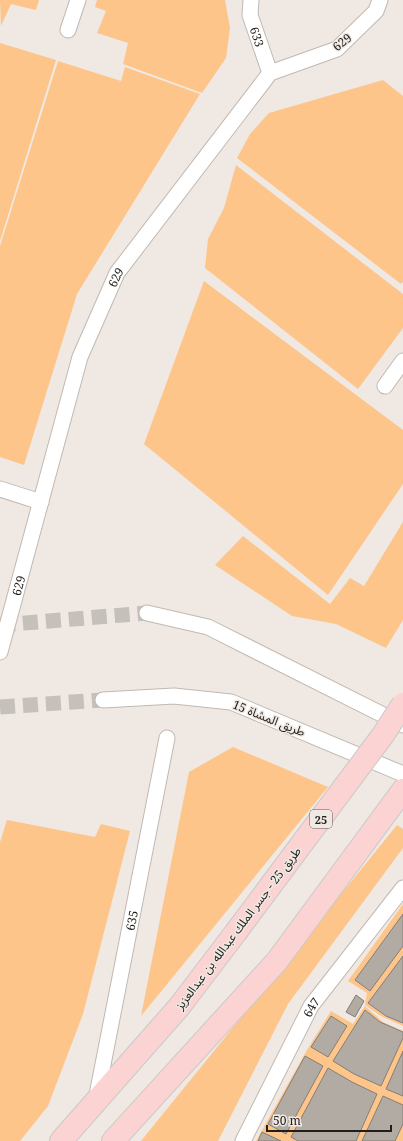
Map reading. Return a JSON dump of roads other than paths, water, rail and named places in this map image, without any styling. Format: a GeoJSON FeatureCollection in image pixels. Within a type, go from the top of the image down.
{"type":"FeatureCollection","features":[{"type":"Feature","properties":{"kind":"main road","name":"طريق 25 - جسر الملك عبدالله بن عبدالعزيز"},"geometry":{"type":"LineString","coordinates":[[61,1141],[179,1007],[383,735],[403,704]]}},
{"type":"Feature","properties":{"kind":"main road"},"geometry":{"type":"LineString","coordinates":[[113,1141],[277,961],[403,790]]}},
{"type":"Feature","properties":{"kind":"street"},"geometry":{"type":"LineString","coordinates":[[68,30],[78,0]]}},
{"type":"Feature","properties":{"kind":"street","name":"633"},"geometry":{"type":"LineString","coordinates":[[251,0],[250,15],[270,73]]}},
{"type":"Feature","properties":{"kind":"street","name":"629"},"geometry":{"type":"LineString","coordinates":[[0,652],[80,357],[117,272],[270,73],[337,49],[376,11],[380,0]]}},
{"type":"Feature","properties":{"kind":"street"},"geometry":{"type":"LineString","coordinates":[[385,386],[403,361]]}},
{"type":"Feature","properties":{"kind":"street"},"geometry":{"type":"LineString","coordinates":[[0,489],[41,502]]}},
{"type":"Feature","properties":{"kind":"street"},"geometry":{"type":"LineString","coordinates":[[147,613],[208,627],[403,725]]}},
{"type":"Feature","properties":{"kind":"street","name":"طريق المشاة 15"},"geometry":{"type":"LineString","coordinates":[[103,700],[174,696],[232,702],[403,774]]}},
{"type":"Feature","properties":{"kind":"street","name":"635"},"geometry":{"type":"LineString","coordinates":[[95,1103],[167,738]]}},
{"type":"Feature","properties":{"kind":"street","name":"647"},"geometry":{"type":"LineString","coordinates":[[242,1141],[311,1006],[403,888]]}},
{"type":"Feature","properties":{"kind":"tunnel"},"geometry":{"type":"LineString","coordinates":[[0,625],[147,613]]}},
{"type":"Feature","properties":{"kind":"tunnel"},"geometry":{"type":"LineString","coordinates":[[0,707],[103,700]]}}]}
